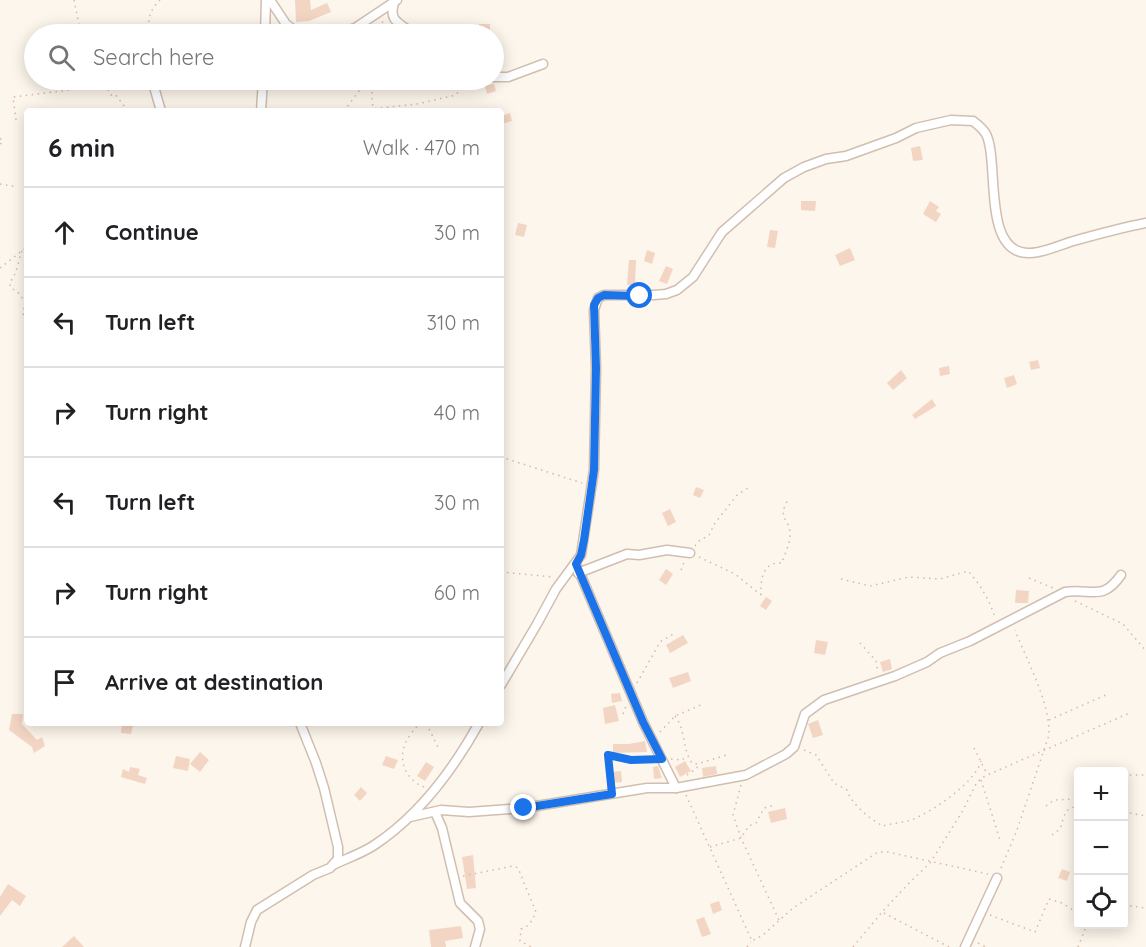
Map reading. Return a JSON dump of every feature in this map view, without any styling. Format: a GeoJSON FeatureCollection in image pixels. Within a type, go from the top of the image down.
{"type":"FeatureCollection","features":[{"type":"Feature","properties":{"kind":"street"},"geometry":{"type":"LineString","coordinates":[[266,24],[268,0]]}},
{"type":"Feature","properties":{"kind":"street"},"geometry":{"type":"LineString","coordinates":[[268,0],[286,24]]}},
{"type":"Feature","properties":{"kind":"street"},"geometry":{"type":"LineString","coordinates":[[361,24],[396,1]]}},
{"type":"Feature","properties":{"kind":"street"},"geometry":{"type":"LineString","coordinates":[[396,1],[392,12],[393,18],[400,24]]}},
{"type":"Feature","properties":{"kind":"street"},"geometry":{"type":"LineString","coordinates":[[504,76],[543,64]]}},
{"type":"Feature","properties":{"kind":"street"},"geometry":{"type":"LineString","coordinates":[[155,90],[160,108]]}},
{"type":"Feature","properties":{"kind":"street"},"geometry":{"type":"LineString","coordinates":[[261,108],[262,90]]}},
{"type":"Feature","properties":{"kind":"street"},"geometry":{"type":"LineString","coordinates":[[504,680],[556,589],[581,555],[591,486],[595,414],[594,315],[596,301],[604,295],[654,295],[677,290],[693,277],[722,232],[784,178],[826,159],[856,152],[896,138],[916,128],[951,120],[973,121],[986,134],[992,162],[997,219],[1005,240],[1015,251],[1030,254],[1146,223]]}},
{"type":"Feature","properties":{"kind":"street"},"geometry":{"type":"LineString","coordinates":[[565,578],[627,554],[639,555],[666,550],[690,553]]}},
{"type":"Feature","properties":{"kind":"street"},"geometry":{"type":"LineString","coordinates":[[576,564],[631,694],[662,759],[679,787]]}},
{"type":"Feature","properties":{"kind":"street"},"geometry":{"type":"LineString","coordinates":[[410,817],[435,812],[524,808],[647,788],[679,787],[746,775],[786,754],[794,747],[805,714],[824,700],[880,682],[927,662],[1063,594],[1076,590],[1096,593],[1113,586],[1121,575]]}},
{"type":"Feature","properties":{"kind":"street"},"geometry":{"type":"LineString","coordinates":[[301,726],[324,788],[338,852],[335,864]]}},
{"type":"Feature","properties":{"kind":"street"},"geometry":{"type":"LineString","coordinates":[[245,947],[251,922],[257,910],[313,875],[372,846],[410,817],[465,748],[477,726]]}},
{"type":"Feature","properties":{"kind":"street"},"geometry":{"type":"LineString","coordinates":[[435,812],[456,877],[460,903],[478,921],[480,929],[476,947]]}},
{"type":"Feature","properties":{"kind":"street"},"geometry":{"type":"LineString","coordinates":[[965,947],[997,878]]}},
{"type":"Feature","properties":{"kind":"path"},"geometry":{"type":"LineString","coordinates":[[74,0],[79,24]]}},
{"type":"Feature","properties":{"kind":"path"},"geometry":{"type":"LineString","coordinates":[[149,24],[148,18],[152,9],[160,0]]}},
{"type":"Feature","properties":{"kind":"path"},"geometry":{"type":"LineString","coordinates":[[16,120],[13,97],[70,90]]}},
{"type":"Feature","properties":{"kind":"path"},"geometry":{"type":"LineString","coordinates":[[108,90],[111,95],[115,94],[126,108]]}},
{"type":"Feature","properties":{"kind":"path"},"geometry":{"type":"LineString","coordinates":[[346,108],[360,90]]}},
{"type":"Feature","properties":{"kind":"path"},"geometry":{"type":"LineString","coordinates":[[371,90],[373,108]]}},
{"type":"Feature","properties":{"kind":"path"},"geometry":{"type":"LineString","coordinates":[[379,108],[417,104],[456,95],[459,90]]}},
{"type":"Feature","properties":{"kind":"path"},"geometry":{"type":"LineString","coordinates":[[0,139],[2,139],[0,147]]}},
{"type":"Feature","properties":{"kind":"path"},"geometry":{"type":"LineString","coordinates":[[0,184],[17,187]]}},
{"type":"Feature","properties":{"kind":"path"},"geometry":{"type":"LineString","coordinates":[[0,268],[22,251]]}},
{"type":"Feature","properties":{"kind":"path"},"geometry":{"type":"LineString","coordinates":[[22,251],[10,287],[20,294],[24,301]]}},
{"type":"Feature","properties":{"kind":"path"},"geometry":{"type":"LineString","coordinates":[[504,458],[591,486]]}},
{"type":"Feature","properties":{"kind":"path"},"geometry":{"type":"LineString","coordinates":[[681,570],[699,541],[709,536],[715,522],[727,506],[738,494],[750,487]]}},
{"type":"Feature","properties":{"kind":"path"},"geometry":{"type":"LineString","coordinates":[[690,553],[735,574],[761,595],[760,583],[764,572],[769,565],[776,562],[782,563],[790,537],[789,525],[784,519],[783,512],[788,500]]}},
{"type":"Feature","properties":{"kind":"path"},"geometry":{"type":"LineString","coordinates":[[841,579],[870,586],[909,577],[940,579],[968,571],[977,580],[988,599],[999,627]]}},
{"type":"Feature","properties":{"kind":"path"},"geometry":{"type":"LineString","coordinates":[[504,572],[565,578]]}},
{"type":"Feature","properties":{"kind":"path"},"geometry":{"type":"LineString","coordinates":[[1029,578],[1123,624],[1146,651]]}},
{"type":"Feature","properties":{"kind":"path"},"geometry":{"type":"LineString","coordinates":[[747,947],[793,908],[878,852],[888,852],[979,871],[997,878],[1017,830],[1049,735],[1048,720],[1039,690],[1012,620]]}},
{"type":"Feature","properties":{"kind":"path"},"geometry":{"type":"LineString","coordinates":[[623,714],[631,694],[660,642],[675,633]]}},
{"type":"Feature","properties":{"kind":"path"},"geometry":{"type":"LineString","coordinates":[[860,644],[876,661],[880,682]]}},
{"type":"Feature","properties":{"kind":"path"},"geometry":{"type":"LineString","coordinates":[[1048,720],[1107,694]]}},
{"type":"Feature","properties":{"kind":"path"},"geometry":{"type":"LineString","coordinates":[[654,742],[657,734],[668,726],[675,716],[703,704]]}},
{"type":"Feature","properties":{"kind":"path"},"geometry":{"type":"LineString","coordinates":[[853,947],[882,912],[931,861],[962,812],[977,782],[987,775],[1132,712]]}},
{"type":"Feature","properties":{"kind":"path"},"geometry":{"type":"LineString","coordinates":[[675,716],[680,722],[687,756],[692,763],[697,764],[730,754]]}},
{"type":"Feature","properties":{"kind":"path"},"geometry":{"type":"LineString","coordinates":[[416,726],[406,740],[401,753],[403,769],[416,784],[433,791]]}},
{"type":"Feature","properties":{"kind":"path"},"geometry":{"type":"LineString","coordinates":[[428,726],[439,749]]}},
{"type":"Feature","properties":{"kind":"path"},"geometry":{"type":"LineString","coordinates":[[794,747],[816,755],[834,783],[847,790],[849,797],[883,826],[893,822],[909,821],[943,802],[959,791],[969,777],[978,770],[981,761]]}},
{"type":"Feature","properties":{"kind":"path"},"geometry":{"type":"LineString","coordinates":[[974,748],[987,775]]}},
{"type":"Feature","properties":{"kind":"path"},"geometry":{"type":"LineString","coordinates":[[612,794],[608,755],[631,760],[682,760],[687,756]]}},
{"type":"Feature","properties":{"kind":"path"},"geometry":{"type":"LineString","coordinates":[[697,764],[697,768],[684,777],[679,787],[710,848],[752,941]]}},
{"type":"Feature","properties":{"kind":"path"},"geometry":{"type":"LineString","coordinates":[[746,775],[733,815],[741,838],[780,920]]}},
{"type":"Feature","properties":{"kind":"path"},"geometry":{"type":"LineString","coordinates":[[1128,775],[1146,775]]}},
{"type":"Feature","properties":{"kind":"path"},"geometry":{"type":"LineString","coordinates":[[981,779],[1000,840]]}},
{"type":"Feature","properties":{"kind":"path"},"geometry":{"type":"LineString","coordinates":[[1046,806],[1054,801],[1074,799]]}},
{"type":"Feature","properties":{"kind":"path"},"geometry":{"type":"LineString","coordinates":[[710,848],[741,838],[749,826],[756,823],[764,808],[774,805]]}},
{"type":"Feature","properties":{"kind":"path"},"geometry":{"type":"LineString","coordinates":[[1052,835],[1060,829],[1068,809],[1074,808]]}},
{"type":"Feature","properties":{"kind":"path"},"geometry":{"type":"LineString","coordinates":[[1128,813],[1146,816]]}},
{"type":"Feature","properties":{"kind":"path"},"geometry":{"type":"LineString","coordinates":[[456,877],[513,866],[518,868],[536,912],[531,923],[526,928],[520,929],[520,941],[531,947]]}},
{"type":"Feature","properties":{"kind":"path"},"geometry":{"type":"LineString","coordinates":[[981,912],[1035,932],[1049,899],[1074,910]]}},
{"type":"Feature","properties":{"kind":"path"},"geometry":{"type":"LineString","coordinates":[[1128,906],[1146,908]]}},
{"type":"Feature","properties":{"kind":"path"},"geometry":{"type":"LineString","coordinates":[[882,912],[949,947]]}},
{"type":"Feature","properties":{"kind":"path"},"geometry":{"type":"LineString","coordinates":[[1078,947],[1085,929]]}},
{"type":"Feature","properties":{"kind":"building"},"geometry":{"type":"Polygon","coordinates":[[[295,0],[310,0],[311,10],[327,3],[331,12],[309,21],[296,22],[295,0]]]}},
{"type":"Feature","properties":{"kind":"building"},"geometry":{"type":"Polygon","coordinates":[[[486,90],[496,90],[496,91],[487,94],[486,90]]]}},
{"type":"Feature","properties":{"kind":"building"},"geometry":{"type":"Polygon","coordinates":[[[510,113],[512,121],[504,123],[504,115],[510,113]]]}},
{"type":"Feature","properties":{"kind":"building"},"geometry":{"type":"Polygon","coordinates":[[[920,146],[923,160],[913,161],[911,148],[920,146]]]}},
{"type":"Feature","properties":{"kind":"building"},"geometry":{"type":"Polygon","coordinates":[[[801,201],[816,201],[815,211],[801,210],[801,201]]]}},
{"type":"Feature","properties":{"kind":"building"},"geometry":{"type":"Polygon","coordinates":[[[930,201],[939,207],[936,211],[941,214],[936,222],[923,214],[930,201]]]}},
{"type":"Feature","properties":{"kind":"building"},"geometry":{"type":"Polygon","coordinates":[[[518,223],[527,225],[524,237],[515,235],[518,223]]]}},
{"type":"Feature","properties":{"kind":"building"},"geometry":{"type":"Polygon","coordinates":[[[770,230],[778,231],[775,248],[767,247],[770,230]]]}},
{"type":"Feature","properties":{"kind":"building"},"geometry":{"type":"Polygon","coordinates":[[[850,248],[855,260],[840,266],[835,255],[850,248]]]}},
{"type":"Feature","properties":{"kind":"building"},"geometry":{"type":"Polygon","coordinates":[[[647,250],[655,253],[652,264],[644,261],[647,250]]]}},
{"type":"Feature","properties":{"kind":"building"},"geometry":{"type":"Polygon","coordinates":[[[629,260],[636,260],[635,285],[627,285],[629,260]]]}},
{"type":"Feature","properties":{"kind":"building"},"geometry":{"type":"Polygon","coordinates":[[[666,266],[673,269],[667,284],[659,281],[666,266]]]}},
{"type":"Feature","properties":{"kind":"building"},"geometry":{"type":"Polygon","coordinates":[[[1038,360],[1040,368],[1031,370],[1029,362],[1038,360]]]}},
{"type":"Feature","properties":{"kind":"building"},"geometry":{"type":"Polygon","coordinates":[[[949,366],[950,374],[940,376],[939,368],[949,366]]]}},
{"type":"Feature","properties":{"kind":"building"},"geometry":{"type":"Polygon","coordinates":[[[901,370],[907,378],[893,390],[887,383],[901,370]]]}},
{"type":"Feature","properties":{"kind":"building"},"geometry":{"type":"Polygon","coordinates":[[[1014,375],[1017,384],[1007,388],[1004,378],[1014,375]]]}},
{"type":"Feature","properties":{"kind":"building"},"geometry":{"type":"Polygon","coordinates":[[[932,399],[936,406],[915,419],[912,415],[932,399]]]}},
{"type":"Feature","properties":{"kind":"building"},"geometry":{"type":"Polygon","coordinates":[[[696,487],[704,490],[700,498],[693,495],[696,487]]]}},
{"type":"Feature","properties":{"kind":"building"},"geometry":{"type":"Polygon","coordinates":[[[670,509],[676,522],[668,526],[662,513],[670,509]]]}},
{"type":"Feature","properties":{"kind":"building"},"geometry":{"type":"Polygon","coordinates":[[[666,569],[673,574],[666,585],[659,580],[666,569]]]}},
{"type":"Feature","properties":{"kind":"building"},"geometry":{"type":"Polygon","coordinates":[[[1016,590],[1029,591],[1028,603],[1015,603],[1016,590]]]}},
{"type":"Feature","properties":{"kind":"building"},"geometry":{"type":"Polygon","coordinates":[[[766,597],[772,601],[766,610],[760,606],[766,597]]]}},
{"type":"Feature","properties":{"kind":"building"},"geometry":{"type":"Polygon","coordinates":[[[683,635],[688,643],[670,653],[666,645],[683,635]]]}},
{"type":"Feature","properties":{"kind":"building"},"geometry":{"type":"Polygon","coordinates":[[[816,640],[828,642],[825,655],[814,653],[816,640]]]}},
{"type":"Feature","properties":{"kind":"building"},"geometry":{"type":"Polygon","coordinates":[[[890,659],[892,669],[883,672],[880,662],[890,659]]]}},
{"type":"Feature","properties":{"kind":"building"},"geometry":{"type":"Polygon","coordinates":[[[688,672],[691,681],[673,688],[669,678],[688,672]]]}},
{"type":"Feature","properties":{"kind":"building"},"geometry":{"type":"Polygon","coordinates":[[[620,693],[622,701],[612,703],[611,694],[620,693]]]}},
{"type":"Feature","properties":{"kind":"building"},"geometry":{"type":"Polygon","coordinates":[[[615,705],[619,721],[605,724],[603,708],[615,705]]]}},
{"type":"Feature","properties":{"kind":"building"},"geometry":{"type":"Polygon","coordinates":[[[12,714],[23,714],[22,724],[37,740],[42,737],[45,746],[34,753],[32,747],[9,730],[12,714]]]}},
{"type":"Feature","properties":{"kind":"building"},"geometry":{"type":"Polygon","coordinates":[[[818,720],[823,735],[813,738],[808,724],[818,720]]]}},
{"type":"Feature","properties":{"kind":"building"},"geometry":{"type":"Polygon","coordinates":[[[122,726],[133,726],[131,734],[121,733],[122,726]]]}},
{"type":"Feature","properties":{"kind":"building"},"geometry":{"type":"Polygon","coordinates":[[[645,741],[647,752],[613,753],[613,744],[645,741]]]}},
{"type":"Feature","properties":{"kind":"building"},"geometry":{"type":"Polygon","coordinates":[[[200,752],[209,760],[200,772],[190,764],[200,752]]]}},
{"type":"Feature","properties":{"kind":"building"},"geometry":{"type":"Polygon","coordinates":[[[176,756],[190,759],[188,771],[173,768],[176,756]]]}},
{"type":"Feature","properties":{"kind":"building"},"geometry":{"type":"Polygon","coordinates":[[[386,756],[398,760],[394,769],[382,765],[386,756]]]}},
{"type":"Feature","properties":{"kind":"building"},"geometry":{"type":"Polygon","coordinates":[[[685,761],[691,771],[680,777],[675,767],[685,761]]]}},
{"type":"Feature","properties":{"kind":"building"},"geometry":{"type":"Polygon","coordinates":[[[426,762],[434,767],[425,781],[417,776],[426,762]]]}},
{"type":"Feature","properties":{"kind":"building"},"geometry":{"type":"Polygon","coordinates":[[[658,766],[662,778],[654,779],[653,767],[658,766]]]}},
{"type":"Feature","properties":{"kind":"building"},"geometry":{"type":"Polygon","coordinates":[[[716,766],[717,774],[703,777],[702,768],[716,766]]]}},
{"type":"Feature","properties":{"kind":"building"},"geometry":{"type":"Polygon","coordinates":[[[130,767],[140,769],[138,775],[147,778],[145,784],[121,777],[123,769],[129,772],[130,767]]]}},
{"type":"Feature","properties":{"kind":"building"},"geometry":{"type":"Polygon","coordinates":[[[621,771],[622,782],[613,783],[612,772],[621,771]]]}},
{"type":"Feature","properties":{"kind":"building"},"geometry":{"type":"Polygon","coordinates":[[[361,787],[367,793],[360,801],[354,795],[361,787]]]}},
{"type":"Feature","properties":{"kind":"building"},"geometry":{"type":"Polygon","coordinates":[[[785,808],[787,819],[771,823],[768,812],[785,808]]]}},
{"type":"Feature","properties":{"kind":"building"},"geometry":{"type":"Polygon","coordinates":[[[473,855],[476,888],[467,889],[462,857],[473,855]]]}},
{"type":"Feature","properties":{"kind":"building"},"geometry":{"type":"Polygon","coordinates":[[[1062,869],[1070,872],[1067,881],[1058,878],[1062,869]]]}},
{"type":"Feature","properties":{"kind":"building"},"geometry":{"type":"Polygon","coordinates":[[[8,884],[26,896],[20,906],[12,900],[0,916],[0,897],[8,884]]]}},
{"type":"Feature","properties":{"kind":"building"},"geometry":{"type":"Polygon","coordinates":[[[719,901],[722,910],[713,914],[710,904],[719,901]]]}},
{"type":"Feature","properties":{"kind":"building"},"geometry":{"type":"Polygon","coordinates":[[[704,917],[711,934],[702,937],[696,920],[704,917]]]}},
{"type":"Feature","properties":{"kind":"building"},"geometry":{"type":"Polygon","coordinates":[[[461,926],[463,938],[445,941],[446,947],[431,947],[429,930],[461,926]]]}},
{"type":"Feature","properties":{"kind":"building"},"geometry":{"type":"Polygon","coordinates":[[[74,936],[84,947],[62,947],[74,936]]]}},
{"type":"Feature","properties":{"kind":"route"},"geometry":{"type":"LineString","coordinates":[[524,808],[612,794],[608,755],[631,760],[662,759],[643,722],[576,564],[581,555],[584,540],[594,470],[596,368],[594,305],[598,298],[604,295],[640,296]]}}]}
